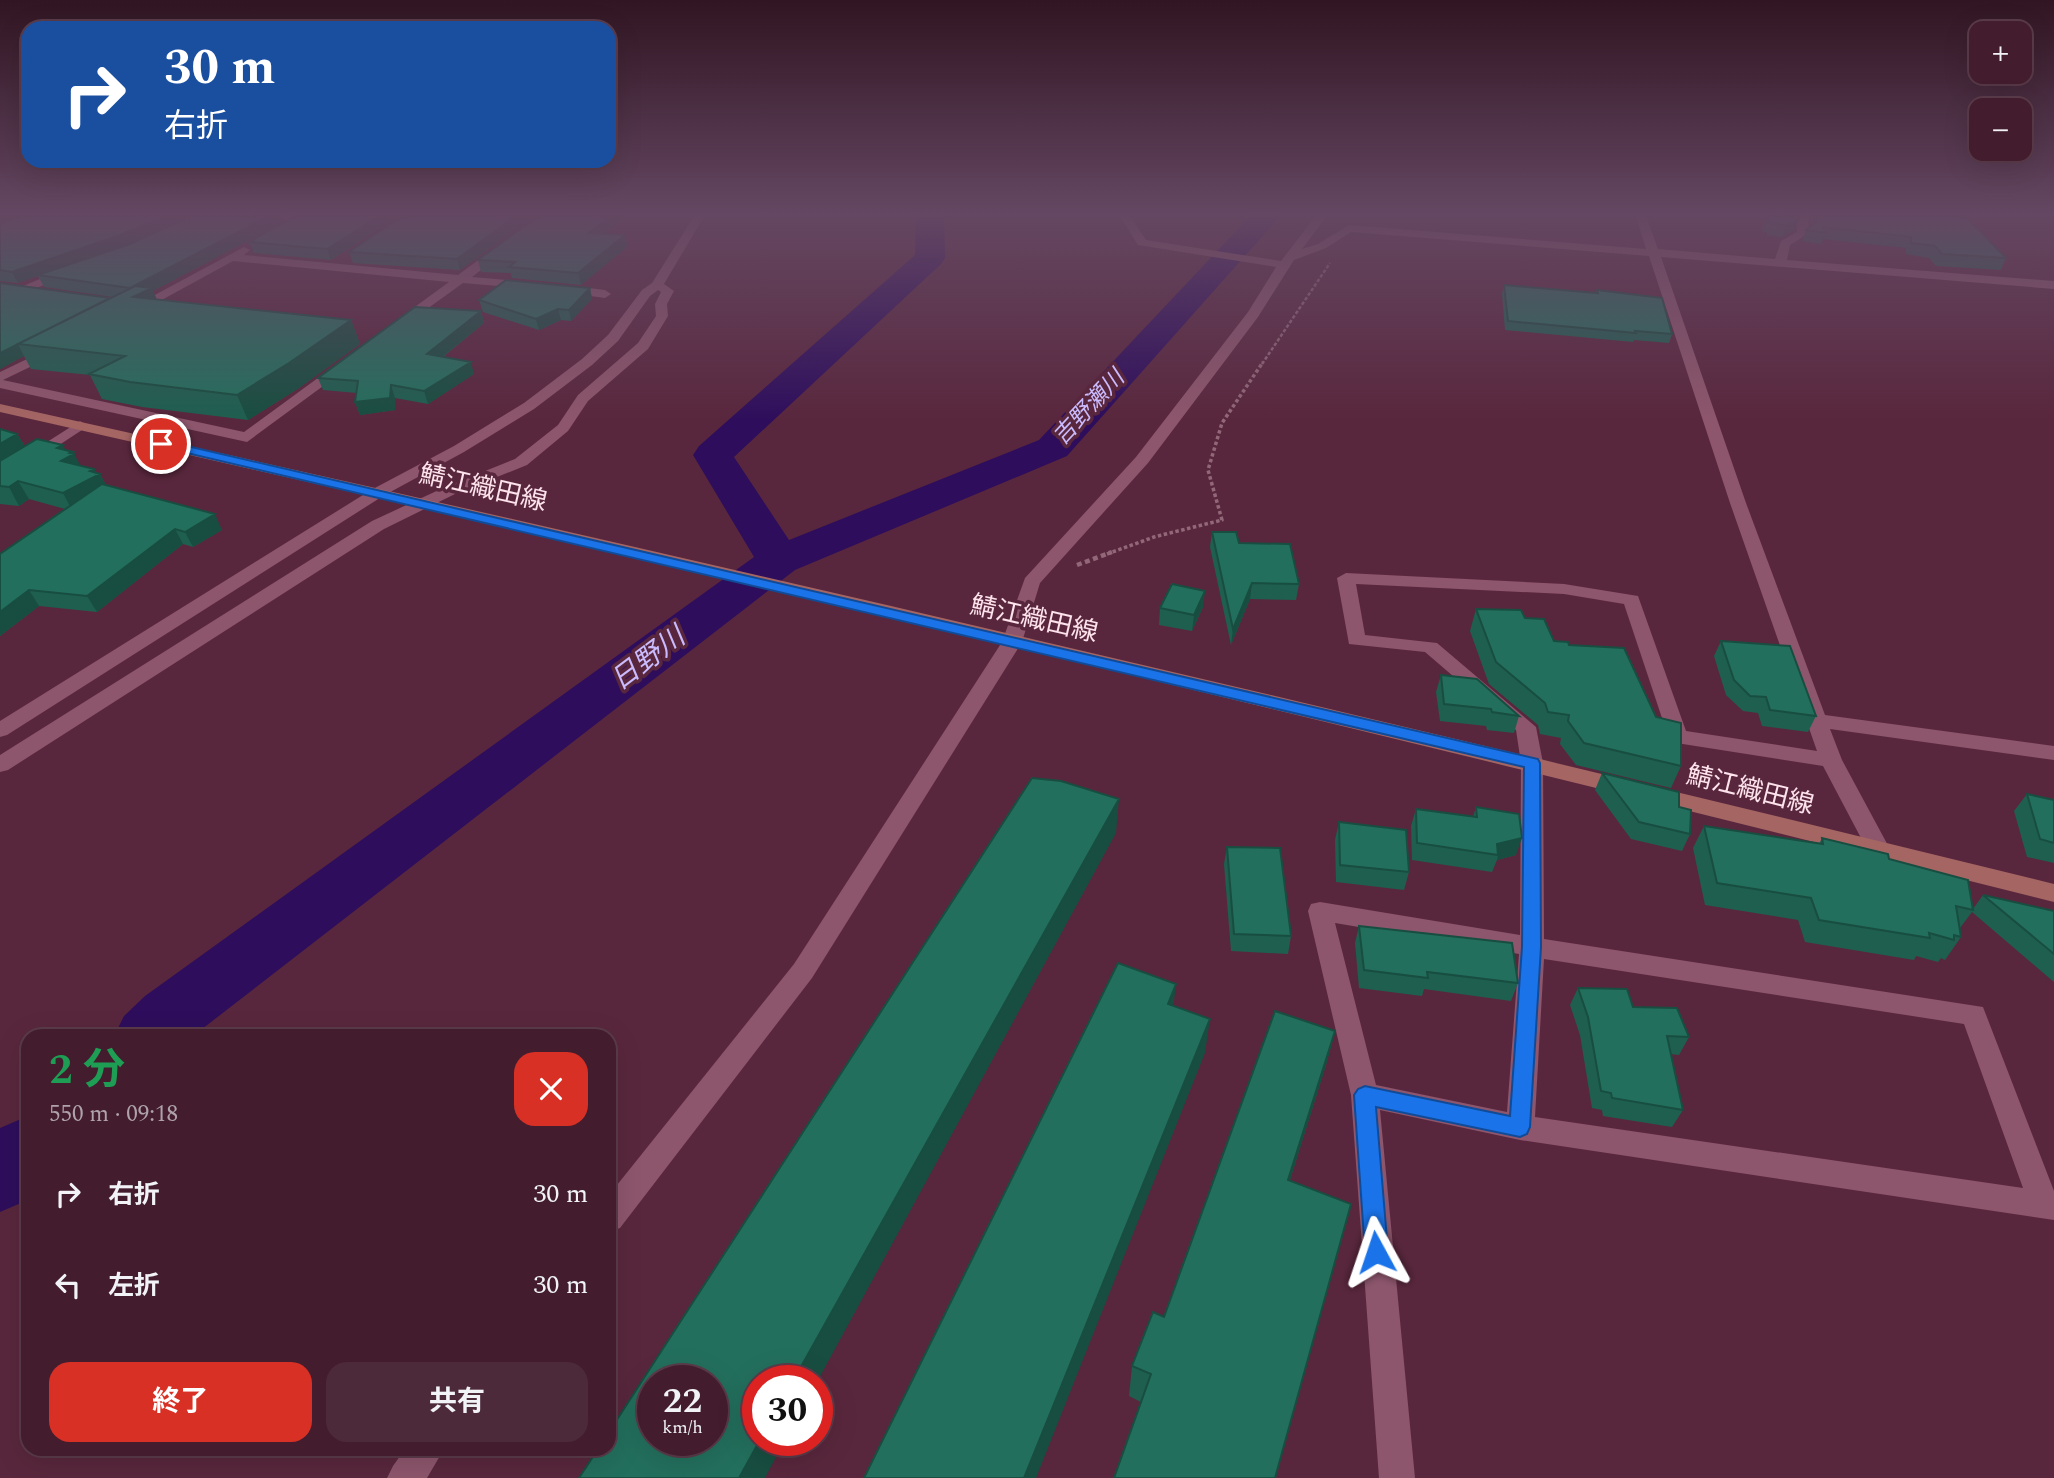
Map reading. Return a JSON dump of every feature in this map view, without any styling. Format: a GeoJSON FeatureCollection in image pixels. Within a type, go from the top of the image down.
{"type":"FeatureCollection","features":[{"type":"Feature","properties":{"kind":"main road","name":"鯖江織田線"},"geometry":{"type":"LineString","coordinates":[[0,408],[402,498],[1532,763],[1879,852],[2054,893]]}},
{"type":"Feature","properties":{"kind":"street"},"geometry":{"type":"LineString","coordinates":[[35,282],[17,288],[48,293]]}},
{"type":"Feature","properties":{"kind":"street"},"geometry":{"type":"LineString","coordinates":[[115,319],[131,306],[181,282]]}},
{"type":"Feature","properties":{"kind":"street"},"geometry":{"type":"LineString","coordinates":[[393,330],[457,282]]}},
{"type":"Feature","properties":{"kind":"street"},"geometry":{"type":"LineString","coordinates":[[480,282],[605,294]]}},
{"type":"Feature","properties":{"kind":"street"},"geometry":{"type":"LineString","coordinates":[[0,730],[377,493],[459,449],[529,406],[587,362],[613,338],[646,293],[659,282]]}},
{"type":"Feature","properties":{"kind":"street"},"geometry":{"type":"LineString","coordinates":[[616,1208],[803,971],[1012,642],[1031,582],[1142,460],[1253,314],[1274,282]]}},
{"type":"Feature","properties":{"kind":"street"},"geometry":{"type":"LineString","coordinates":[[1665,282],[1738,503],[1831,760],[1879,852]]}},
{"type":"Feature","properties":{"kind":"street"},"geometry":{"type":"LineString","coordinates":[[2015,282],[2054,285]]}},
{"type":"Feature","properties":{"kind":"street"},"geometry":{"type":"LineString","coordinates":[[0,765],[378,525],[449,491],[521,462],[535,452],[563,428],[583,398],[643,346],[662,316],[661,304],[668,291],[657,285]]}},
{"type":"Feature","properties":{"kind":"street"},"geometry":{"type":"LineString","coordinates":[[0,377],[69,342]]}},
{"type":"Feature","properties":{"kind":"street"},"geometry":{"type":"LineString","coordinates":[[0,384],[247,437],[359,355]]}},
{"type":"Feature","properties":{"kind":"street"},"geometry":{"type":"LineString","coordinates":[[0,479],[80,425]]}},
{"type":"Feature","properties":{"kind":"street"},"geometry":{"type":"LineString","coordinates":[[1520,1127],[1532,947],[1532,763],[1526,727],[1430,647],[1356,640],[1346,578],[1564,589],[1632,600],[1677,737],[1831,760]]}},
{"type":"Feature","properties":{"kind":"street"},"geometry":{"type":"LineString","coordinates":[[1818,721],[2054,753]]}},
{"type":"Feature","properties":{"kind":"street"},"geometry":{"type":"LineString","coordinates":[[1397,1478],[1365,1095],[1320,911],[1532,947],[1973,1015],[2049,1205]]}},
{"type":"Feature","properties":{"kind":"street"},"geometry":{"type":"LineString","coordinates":[[1365,1095],[1520,1127],[2049,1205]]}},
{"type":"Feature","properties":{"kind":"street"},"geometry":{"type":"LineString","coordinates":[[405,1478],[422,1456]]}},
{"type":"Feature","properties":{"kind":"path"},"geometry":{"type":"LineString","coordinates":[[1031,582],[1154,537],[1222,520],[1208,470],[1222,423],[1319,282]]}},
{"type":"Feature","properties":{"kind":"building"},"geometry":{"type":"Polygon","coordinates":[[[87,282],[142,282],[130,288],[87,282]]]}},
{"type":"Feature","properties":{"kind":"building"},"geometry":{"type":"Polygon","coordinates":[[[503,282],[590,288],[569,310],[558,309],[536,319],[479,300],[503,282]]]}},
{"type":"Feature","properties":{"kind":"building"},"geometry":{"type":"Polygon","coordinates":[[[0,283],[110,298],[0,353],[0,283]]]}},
{"type":"Feature","properties":{"kind":"building"},"geometry":{"type":"Polygon","coordinates":[[[1504,285],[1598,293],[1597,290],[1662,298],[1672,334],[1508,321],[1504,285]]]}},
{"type":"Feature","properties":{"kind":"building"},"geometry":{"type":"Polygon","coordinates":[[[135,286],[152,288],[133,297],[351,320],[237,395],[130,382],[89,374],[125,356],[18,344],[135,286]]]}},
{"type":"Feature","properties":{"kind":"building"},"geometry":{"type":"Polygon","coordinates":[[[415,307],[481,311],[427,354],[471,362],[424,391],[391,385],[390,398],[355,402],[358,381],[318,378],[415,307]]]}},
{"type":"Feature","properties":{"kind":"building"},"geometry":{"type":"Polygon","coordinates":[[[0,429],[17,434],[0,444],[0,429]]]}},
{"type":"Feature","properties":{"kind":"building"},"geometry":{"type":"Polygon","coordinates":[[[37,439],[63,445],[57,448],[73,452],[70,453],[74,454],[61,461],[94,469],[90,471],[100,474],[63,493],[18,481],[9,487],[0,486],[0,461],[37,439]]]}},
{"type":"Feature","properties":{"kind":"building"},"geometry":{"type":"Polygon","coordinates":[[[102,484],[215,514],[185,532],[175,529],[87,596],[29,590],[0,612],[0,554],[102,484]]]}},
{"type":"Feature","properties":{"kind":"building"},"geometry":{"type":"Polygon","coordinates":[[[1212,532],[1236,532],[1239,543],[1290,544],[1299,584],[1252,583],[1233,629],[1212,532]]]}},
{"type":"Feature","properties":{"kind":"building"},"geometry":{"type":"Polygon","coordinates":[[[1172,584],[1205,591],[1194,615],[1160,608],[1172,584]]]}},
{"type":"Feature","properties":{"kind":"building"},"geometry":{"type":"Polygon","coordinates":[[[1476,609],[1521,610],[1525,618],[1544,619],[1554,641],[1568,642],[1569,645],[1624,648],[1656,717],[1681,723],[1681,766],[1584,743],[1568,721],[1569,715],[1548,712],[1545,703],[1496,662],[1476,609]]]}},
{"type":"Feature","properties":{"kind":"building"},"geometry":{"type":"Polygon","coordinates":[[[1721,641],[1790,646],[1816,716],[1770,710],[1766,697],[1750,696],[1734,680],[1721,641]]]}},
{"type":"Feature","properties":{"kind":"building"},"geometry":{"type":"Polygon","coordinates":[[[1441,675],[1477,679],[1519,716],[1492,712],[1491,709],[1444,704],[1441,675]]]}},
{"type":"Feature","properties":{"kind":"building"},"geometry":{"type":"Polygon","coordinates":[[[1602,773],[1679,792],[1679,807],[1691,810],[1690,834],[1639,822],[1602,773]]]}},
{"type":"Feature","properties":{"kind":"building"},"geometry":{"type":"Polygon","coordinates":[[[1032,778],[1061,781],[1119,799],[802,1365],[742,1365],[742,1456],[751,1456],[739,1478],[579,1478],[593,1456],[616,1456],[616,1421],[637,1389],[637,1456],[728,1456],[728,1365],[652,1365],[1032,778]]]}},
{"type":"Feature","properties":{"kind":"building"},"geometry":{"type":"Polygon","coordinates":[[[2027,794],[2054,800],[2054,843],[2040,839],[2027,794]]]}},
{"type":"Feature","properties":{"kind":"building"},"geometry":{"type":"Polygon","coordinates":[[[1476,807],[1519,814],[1522,838],[1497,844],[1498,855],[1417,843],[1416,809],[1477,817],[1476,807]]]}},
{"type":"Feature","properties":{"kind":"building"},"geometry":{"type":"Polygon","coordinates":[[[1339,822],[1406,830],[1409,872],[1340,865],[1339,822]]]}},
{"type":"Feature","properties":{"kind":"building"},"geometry":{"type":"Polygon","coordinates":[[[1704,826],[1823,844],[1822,838],[1888,854],[1889,859],[1968,880],[1973,910],[1956,906],[1961,937],[1954,935],[1954,940],[1929,933],[1930,938],[1819,920],[1811,898],[1717,883],[1704,826]]]}},
{"type":"Feature","properties":{"kind":"building"},"geometry":{"type":"Polygon","coordinates":[[[1227,847],[1280,848],[1291,936],[1234,934],[1227,847]]]}},
{"type":"Feature","properties":{"kind":"building"},"geometry":{"type":"Polygon","coordinates":[[[1983,895],[2054,911],[2054,954],[1983,895]]]}},
{"type":"Feature","properties":{"kind":"building"},"geometry":{"type":"Polygon","coordinates":[[[1359,926],[1512,943],[1518,983],[1427,972],[1428,978],[1364,970],[1359,926]]]}},
{"type":"Feature","properties":{"kind":"building"},"geometry":{"type":"Polygon","coordinates":[[[1118,963],[1176,984],[1168,1004],[1210,1019],[1024,1478],[864,1478],[1118,963]]]}},
{"type":"Feature","properties":{"kind":"building"},"geometry":{"type":"Polygon","coordinates":[[[1578,988],[1627,989],[1633,1007],[1677,1008],[1689,1037],[1667,1036],[1683,1110],[1612,1098],[1611,1093],[1601,1091],[1588,1017],[1578,988]]]}},
{"type":"Feature","properties":{"kind":"building"},"geometry":{"type":"Polygon","coordinates":[[[1275,1011],[1335,1031],[1288,1180],[1351,1204],[1275,1478],[1114,1478],[1151,1374],[1132,1366],[1153,1312],[1164,1317],[1275,1011]]]}},
{"type":"Feature","properties":{"kind":"waterway","name":"日野川"},"geometry":{"type":"LineString","coordinates":[[779,560],[713,455],[904,282]]}},
{"type":"Feature","properties":{"kind":"waterway","name":"吉野瀬川"},"geometry":{"type":"LineString","coordinates":[[779,560],[1053,448],[1206,282]]}},
{"type":"Feature","properties":{"kind":"waterway","name":"日野川"},"geometry":{"type":"LineString","coordinates":[[155,1029],[169,1016],[779,560]]}},
{"type":"Feature","properties":{"kind":"waterway","name":"日野川"},"geometry":{"type":"LineString","coordinates":[[0,1177],[21,1157]]}},
{"type":"Feature","properties":{"kind":"route"},"geometry":{"type":"LineString","coordinates":[[161,444],[1532,763],[1532,947],[1520,1127],[1365,1095],[1376,1252]]}}]}
